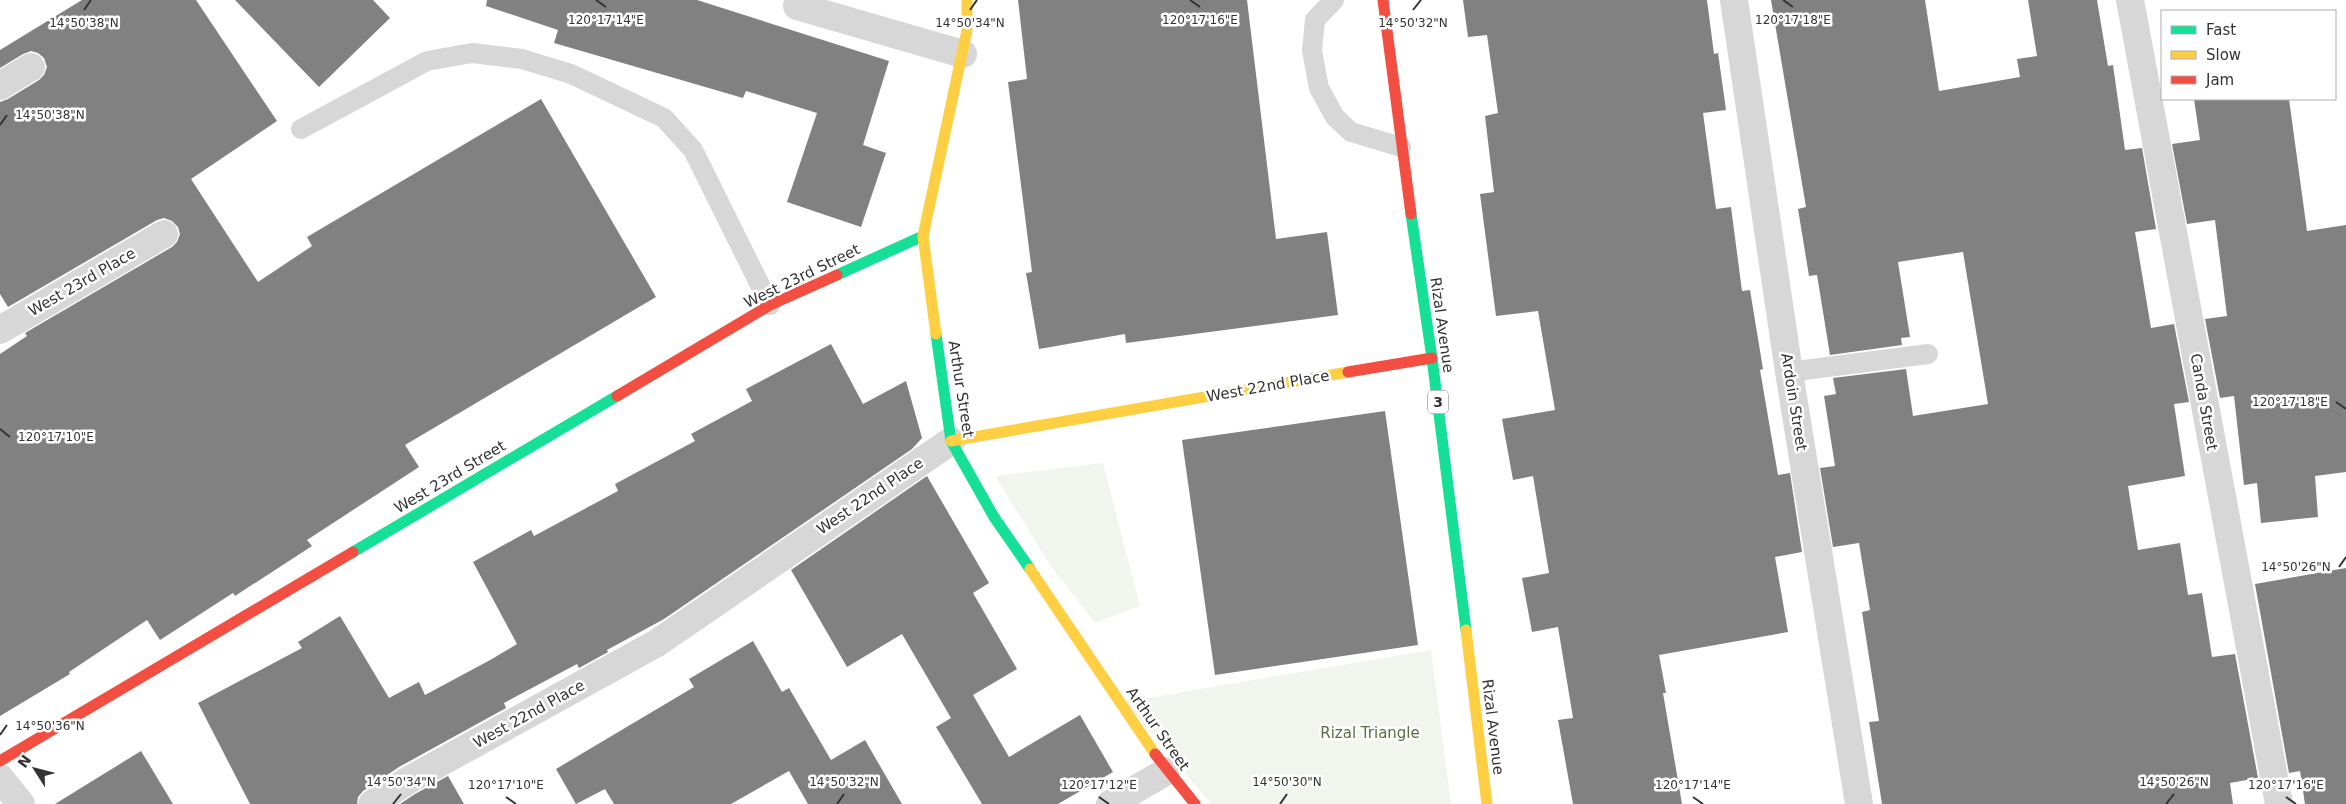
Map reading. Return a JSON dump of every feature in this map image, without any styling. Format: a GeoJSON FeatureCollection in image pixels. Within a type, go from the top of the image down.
{"type":"FeatureCollection","features":[{"type":"Feature","properties":{"kind":"main road","name":"Arthur Street"},"geometry":{"type":"LineString","coordinates":[[967,0],[967,30],[963,54],[923,236],[952,441],[994,517],[1167,771],[1196,804]]}},
{"type":"Feature","properties":{"kind":"main road","name":"Rizal Avenue"},"geometry":{"type":"LineString","coordinates":[[1383,0],[1401,147],[1432,358],[1487,804]]}},
{"type":"Feature","properties":{"kind":"main road","name":"West 23rd Street"},"geometry":{"type":"LineString","coordinates":[[0,761],[770,305],[923,236]]}},
{"type":"Feature","properties":{"kind":"main road","name":"West 22nd Place"},"geometry":{"type":"LineString","coordinates":[[952,441],[1432,358]]}},
{"type":"Feature","properties":{"kind":"street","name":"Ardoin Street"},"geometry":{"type":"LineString","coordinates":[[1734,0],[1789,372],[1859,804]]}},
{"type":"Feature","properties":{"kind":"street","name":"Canda Street"},"geometry":{"type":"LineString","coordinates":[[2130,0],[2279,804]]}},
{"type":"Feature","properties":{"kind":"street"},"geometry":{"type":"LineString","coordinates":[[797,6],[963,54]]}},
{"type":"Feature","properties":{"kind":"street"},"geometry":{"type":"LineString","coordinates":[[0,86],[30,66]]}},
{"type":"Feature","properties":{"kind":"street","name":"West 23rd Place"},"geometry":{"type":"LineString","coordinates":[[0,330],[164,234]]}},
{"type":"Feature","properties":{"kind":"street","name":"West 22nd Place"},"geometry":{"type":"LineString","coordinates":[[372,804],[407,781],[657,643],[952,441]]}},
{"type":"Feature","properties":{"kind":"street"},"geometry":{"type":"LineString","coordinates":[[1110,804],[1167,771]]}},
{"type":"Feature","properties":{"kind":"street"},"geometry":{"type":"LineString","coordinates":[[0,778],[21,804]]}},
{"type":"Feature","properties":{"kind":"lane"},"geometry":{"type":"LineString","coordinates":[[1334,0],[1315,20],[1312,51],[1319,88],[1335,117],[1351,132],[1401,147]]}},
{"type":"Feature","properties":{"kind":"lane"},"geometry":{"type":"LineString","coordinates":[[301,129],[427,61],[472,53],[522,59],[571,74],[664,118],[693,150],[770,305]]}},
{"type":"Feature","properties":{"kind":"lane"},"geometry":{"type":"LineString","coordinates":[[1789,372],[1928,354]]}},
{"type":"Feature","properties":{"kind":"green space"},"geometry":{"type":"Polygon","coordinates":[[[1103,463],[1140,606],[1095,623],[1052,568],[995,476],[1103,463]]]}},
{"type":"Feature","properties":{"kind":"green space","name":"Rizal Triangle"},"geometry":{"type":"Polygon","coordinates":[[[1431,650],[1451,804],[1211,804],[1125,702],[1431,650]]]}},
{"type":"Feature","properties":{"kind":"building"},"geometry":{"type":"Polygon","coordinates":[[[82,0],[196,0],[277,121],[191,179],[258,282],[312,246],[307,237],[541,99],[656,297],[405,445],[419,467],[307,540],[312,546],[235,596],[233,593],[160,640],[147,620],[69,672],[70,674],[0,716],[0,354],[27,336],[25,333],[172,247],[177,242],[180,234],[178,227],[172,221],[164,218],[157,220],[8,307],[0,294],[0,102],[39,80],[44,75],[47,67],[44,58],[38,53],[31,51],[0,68],[0,50],[82,0]]]}},
{"type":"Feature","properties":{"kind":"building"},"geometry":{"type":"Polygon","coordinates":[[[235,0],[373,0],[390,18],[319,87],[235,0]]]}},
{"type":"Feature","properties":{"kind":"building"},"geometry":{"type":"Polygon","coordinates":[[[487,0],[697,0],[889,61],[863,145],[886,153],[861,227],[787,202],[817,113],[746,91],[743,98],[554,43],[558,30],[486,6],[487,0]]]}},
{"type":"Feature","properties":{"kind":"building"},"geometry":{"type":"Polygon","coordinates":[[[1018,0],[1247,0],[1276,239],[1327,232],[1338,315],[1126,343],[1125,334],[1039,349],[1026,273],[1032,272],[1008,82],[1027,79],[1018,0]]]}},
{"type":"Feature","properties":{"kind":"building"},"geometry":{"type":"Polygon","coordinates":[[[1463,0],[1707,0],[1714,54],[1718,53],[1726,110],[1703,113],[1716,209],[1731,207],[1742,291],[1750,290],[1763,369],[1760,370],[1778,475],[1790,473],[1802,552],[1775,557],[1788,632],[1659,655],[1666,693],[1663,693],[1682,804],[1573,804],[1558,720],[1573,718],[1558,627],[1532,632],[1522,578],[1549,573],[1533,476],[1513,480],[1502,419],[1555,410],[1538,311],[1496,316],[1480,194],[1494,192],[1485,116],[1498,113],[1487,35],[1468,37],[1463,0]]]}},
{"type":"Feature","properties":{"kind":"building"},"geometry":{"type":"Polygon","coordinates":[[[1771,0],[1925,0],[1939,91],[2020,77],[2017,59],[2037,56],[2028,0],[2097,0],[2108,66],[2113,65],[2125,150],[2142,148],[2156,229],[2135,232],[2151,328],[2174,324],[2189,402],[2174,404],[2185,476],[2128,486],[2138,550],[2180,543],[2188,595],[2202,593],[2212,657],[2235,654],[2258,778],[2230,783],[2233,804],[1882,804],[1869,722],[1879,721],[1862,612],[1870,610],[1859,543],[1833,547],[1820,468],[1835,466],[1824,396],[1836,394],[1833,378],[1906,369],[1913,416],[1988,404],[1963,252],[1898,262],[1910,337],[1901,338],[1902,345],[1830,355],[1817,275],[1809,276],[1798,209],[1806,207],[1771,0]]]}},
{"type":"Feature","properties":{"kind":"building"},"geometry":{"type":"Polygon","coordinates":[[[2194,100],[2289,100],[2307,231],[2346,225],[2346,472],[2315,476],[2318,517],[2261,523],[2257,483],[2244,485],[2234,396],[2220,398],[2205,319],[2227,316],[2215,220],[2187,224],[2172,144],[2200,140],[2194,100]]]}},
{"type":"Feature","properties":{"kind":"building"},"geometry":{"type":"Polygon","coordinates":[[[831,344],[863,404],[906,381],[922,438],[912,449],[664,619],[607,650],[608,652],[579,668],[577,664],[504,703],[506,708],[399,767],[363,791],[358,797],[357,804],[250,804],[198,703],[302,648],[298,642],[340,616],[389,698],[419,682],[425,695],[492,659],[517,644],[473,562],[531,530],[534,536],[618,491],[615,484],[695,441],[691,434],[752,401],[746,389],[831,344]]]}},
{"type":"Feature","properties":{"kind":"building"},"geometry":{"type":"Polygon","coordinates":[[[1385,411],[1418,645],[1215,675],[1182,440],[1385,411]]]}},
{"type":"Feature","properties":{"kind":"building"},"geometry":{"type":"Polygon","coordinates":[[[927,476],[989,583],[973,593],[1017,669],[973,695],[1009,757],[1080,715],[1113,772],[1058,804],[982,804],[936,727],[951,718],[902,634],[847,667],[791,570],[927,476]]]}},
{"type":"Feature","properties":{"kind":"building"},"geometry":{"type":"Polygon","coordinates":[[[2346,568],[2346,804],[2305,804],[2300,771],[2289,773],[2255,584],[2346,568]]]}},
{"type":"Feature","properties":{"kind":"building"},"geometry":{"type":"Polygon","coordinates":[[[753,641],[782,692],[789,688],[831,760],[865,740],[902,804],[808,804],[789,771],[731,804],[614,804],[605,789],[576,804],[556,769],[694,687],[689,679],[753,641]]]}},
{"type":"Feature","properties":{"kind":"building"},"geometry":{"type":"Polygon","coordinates":[[[141,751],[173,804],[55,804],[141,751]]]}},
{"type":"Feature","properties":{"kind":"building"},"geometry":{"type":"Polygon","coordinates":[[[448,776],[464,804],[400,804],[415,794],[448,776]]]}},
{"type":"Feature","properties":{"kind":"traffic: fast"},"geometry":{"type":"LineString","coordinates":[[1411,214],[1432,358],[1466,630]]}},
{"type":"Feature","properties":{"kind":"traffic: fast"},"geometry":{"type":"LineString","coordinates":[[837,275],[923,236]]}},
{"type":"Feature","properties":{"kind":"traffic: fast"},"geometry":{"type":"LineString","coordinates":[[936,334],[951,441],[994,517],[1030,569]]}},
{"type":"Feature","properties":{"kind":"traffic: fast"},"geometry":{"type":"LineString","coordinates":[[353,552],[617,396]]}},
{"type":"Feature","properties":{"kind":"traffic: slow"},"geometry":{"type":"LineString","coordinates":[[936,334],[923,236],[967,30],[967,0]]}},
{"type":"Feature","properties":{"kind":"traffic: slow"},"geometry":{"type":"LineString","coordinates":[[951,441],[1348,372]]}},
{"type":"Feature","properties":{"kind":"traffic: slow"},"geometry":{"type":"LineString","coordinates":[[1030,569],[1155,754]]}},
{"type":"Feature","properties":{"kind":"traffic: slow"},"geometry":{"type":"LineString","coordinates":[[1466,630],[1487,804]]}},
{"type":"Feature","properties":{"kind":"traffic: jam"},"geometry":{"type":"LineString","coordinates":[[1383,0],[1411,214]]}},
{"type":"Feature","properties":{"kind":"traffic: jam"},"geometry":{"type":"LineString","coordinates":[[617,396],[770,305],[837,275]]}},
{"type":"Feature","properties":{"kind":"traffic: jam"},"geometry":{"type":"LineString","coordinates":[[1348,372],[1432,358]]}},
{"type":"Feature","properties":{"kind":"traffic: jam"},"geometry":{"type":"LineString","coordinates":[[0,761],[353,552]]}},
{"type":"Feature","properties":{"kind":"traffic: jam"},"geometry":{"type":"LineString","coordinates":[[1155,754],[1195,804]]}}]}
